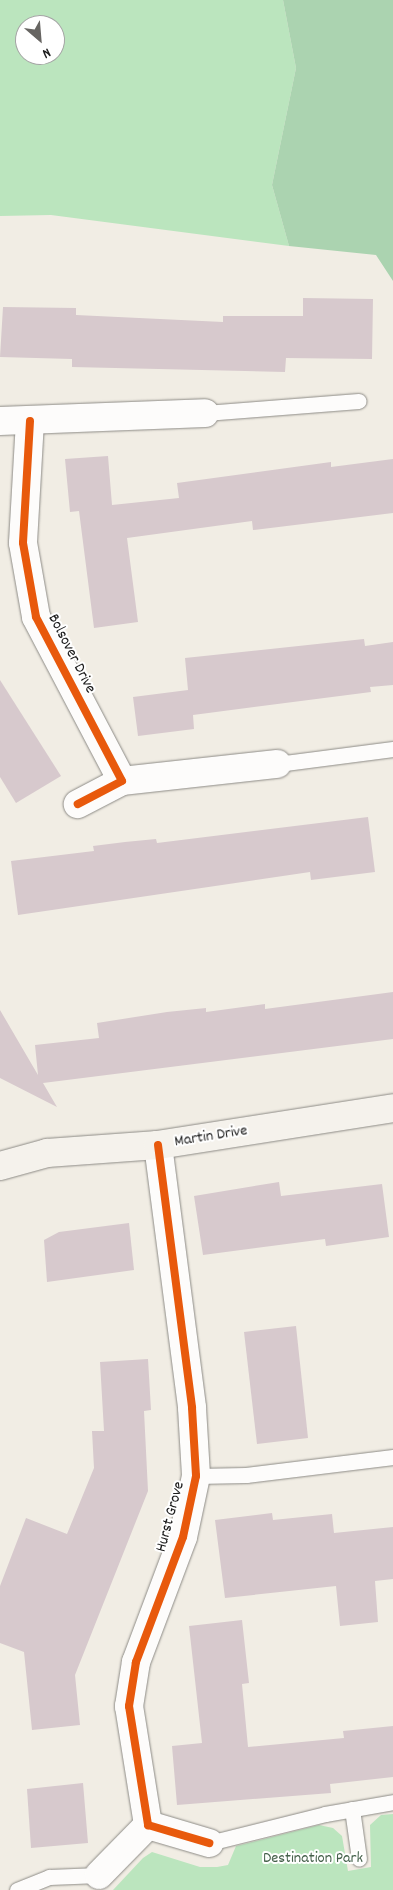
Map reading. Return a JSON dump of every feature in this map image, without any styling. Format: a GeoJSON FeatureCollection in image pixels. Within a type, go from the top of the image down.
{"type":"FeatureCollection","features":[{"type":"Feature","properties":{"kind":"street"},"geometry":{"type":"LineString","coordinates":[[0,421],[205,413]]}},
{"type":"Feature","properties":{"kind":"street","name":"Bolsover Drive"},"geometry":{"type":"LineString","coordinates":[[30,421],[22,543],[36,617],[122,781]]}},
{"type":"Feature","properties":{"kind":"street"},"geometry":{"type":"LineString","coordinates":[[78,804],[122,781],[277,764]]}},
{"type":"Feature","properties":{"kind":"street","name":"Martin Drive"},"geometry":{"type":"LineString","coordinates":[[0,1166],[47,1153],[158,1145],[393,1108]]}},
{"type":"Feature","properties":{"kind":"street","name":"Hurst Grove"},"geometry":{"type":"LineString","coordinates":[[148,1825],[129,1706],[136,1662],[183,1537],[196,1476],[192,1408],[158,1145]]}},
{"type":"Feature","properties":{"kind":"street"},"geometry":{"type":"LineString","coordinates":[[99,1875],[148,1825],[209,1843]]}},
{"type":"Feature","properties":{"kind":"lane"},"geometry":{"type":"LineString","coordinates":[[205,413],[359,401]]}},
{"type":"Feature","properties":{"kind":"lane"},"geometry":{"type":"LineString","coordinates":[[277,764],[393,749]]}},
{"type":"Feature","properties":{"kind":"lane","name":"Hurst Grove"},"geometry":{"type":"LineString","coordinates":[[196,1476],[246,1475],[393,1457]]}},
{"type":"Feature","properties":{"kind":"lane"},"geometry":{"type":"LineString","coordinates":[[209,1843],[352,1809],[393,1802]]}},
{"type":"Feature","properties":{"kind":"lane"},"geometry":{"type":"LineString","coordinates":[[352,1809],[359,1859]]}},
{"type":"Feature","properties":{"kind":"lane"},"geometry":{"type":"LineString","coordinates":[[17,1890],[48,1877],[99,1875]]}},
{"type":"Feature","properties":{"kind":"green space"},"geometry":{"type":"Polygon","coordinates":[[[0,0],[283,0],[296,68],[272,185],[289,246],[51,215],[0,216],[0,0]]]}},
{"type":"Feature","properties":{"kind":"green space"},"geometry":{"type":"Polygon","coordinates":[[[283,0],[393,0],[393,281],[376,255],[289,246],[272,185],[296,68],[283,0]]]}},
{"type":"Feature","properties":{"kind":"green space","name":"Destination Park"},"geometry":{"type":"Polygon","coordinates":[[[393,1814],[393,1890],[113,1890],[143,1858],[152,1852],[200,1867],[217,1867],[228,1865],[236,1846],[319,1825],[333,1828],[342,1836],[348,1871],[371,1867],[370,1825],[381,1815],[393,1814]]]}},
{"type":"Feature","properties":{"kind":"building"},"geometry":{"type":"Polygon","coordinates":[[[303,298],[373,299],[372,359],[286,358],[285,372],[72,367],[72,359],[0,357],[3,307],[76,308],[76,315],[223,322],[223,316],[303,316],[303,298]]]}},
{"type":"Feature","properties":{"kind":"building"},"geometry":{"type":"Polygon","coordinates":[[[108,456],[112,505],[179,498],[177,483],[331,462],[331,467],[393,459],[393,513],[253,530],[252,521],[127,538],[138,622],[94,628],[79,511],[70,512],[65,459],[108,456]]]}},
{"type":"Feature","properties":{"kind":"building"},"geometry":{"type":"Polygon","coordinates":[[[364,639],[365,646],[393,642],[393,685],[370,687],[371,692],[193,715],[194,729],[138,736],[133,697],[188,690],[185,658],[364,639]]]}},
{"type":"Feature","properties":{"kind":"building"},"geometry":{"type":"Polygon","coordinates":[[[0,680],[61,776],[16,803],[0,777],[0,680]]]}},
{"type":"Feature","properties":{"kind":"building"},"geometry":{"type":"Polygon","coordinates":[[[368,817],[375,872],[311,880],[310,872],[18,915],[11,861],[94,851],[93,846],[125,842],[156,839],[157,843],[368,817]]]}},
{"type":"Feature","properties":{"kind":"building"},"geometry":{"type":"Polygon","coordinates":[[[393,992],[393,1039],[43,1083],[57,1107],[0,1078],[0,1010],[38,1075],[35,1045],[99,1038],[97,1023],[167,1012],[206,1008],[206,1012],[265,1004],[265,1009],[393,992]]]}},
{"type":"Feature","properties":{"kind":"building"},"geometry":{"type":"Polygon","coordinates":[[[279,1182],[281,1196],[382,1184],[389,1237],[326,1246],[325,1239],[203,1255],[194,1196],[279,1182]]]}},
{"type":"Feature","properties":{"kind":"building"},"geometry":{"type":"Polygon","coordinates":[[[129,1223],[134,1270],[47,1282],[44,1240],[59,1232],[129,1223]]]}},
{"type":"Feature","properties":{"kind":"building"},"geometry":{"type":"Polygon","coordinates":[[[296,1326],[308,1438],[257,1444],[244,1332],[296,1326]]]}},
{"type":"Feature","properties":{"kind":"building"},"geometry":{"type":"Polygon","coordinates":[[[148,1359],[151,1410],[144,1411],[148,1491],[75,1675],[80,1725],[32,1730],[24,1652],[0,1643],[0,1586],[26,1518],[67,1534],[94,1468],[92,1431],[104,1431],[100,1362],[148,1359]]]}},
{"type":"Feature","properties":{"kind":"building"},"geometry":{"type":"Polygon","coordinates":[[[272,1513],[273,1520],[332,1514],[334,1533],[393,1527],[393,1579],[375,1581],[378,1622],[340,1626],[336,1586],[225,1598],[215,1520],[272,1513]]]}},
{"type":"Feature","properties":{"kind":"building"},"geometry":{"type":"Polygon","coordinates":[[[242,1620],[249,1683],[242,1684],[248,1747],[344,1738],[343,1731],[393,1726],[393,1777],[330,1784],[331,1793],[177,1805],[172,1746],[202,1743],[189,1626],[242,1620]]]}},
{"type":"Feature","properties":{"kind":"building"},"geometry":{"type":"Polygon","coordinates":[[[83,1783],[88,1843],[31,1848],[27,1789],[83,1783]]]}},
{"type":"Feature","properties":{"kind":"cycle path"},"geometry":{"type":"LineString","coordinates":[[30,421],[23,543],[36,617],[122,781],[78,804]]}},
{"type":"Feature","properties":{"kind":"cycle path"},"geometry":{"type":"LineString","coordinates":[[158,1145],[192,1408],[196,1476],[183,1537],[136,1662],[129,1706],[148,1825],[209,1843]]}}]}
